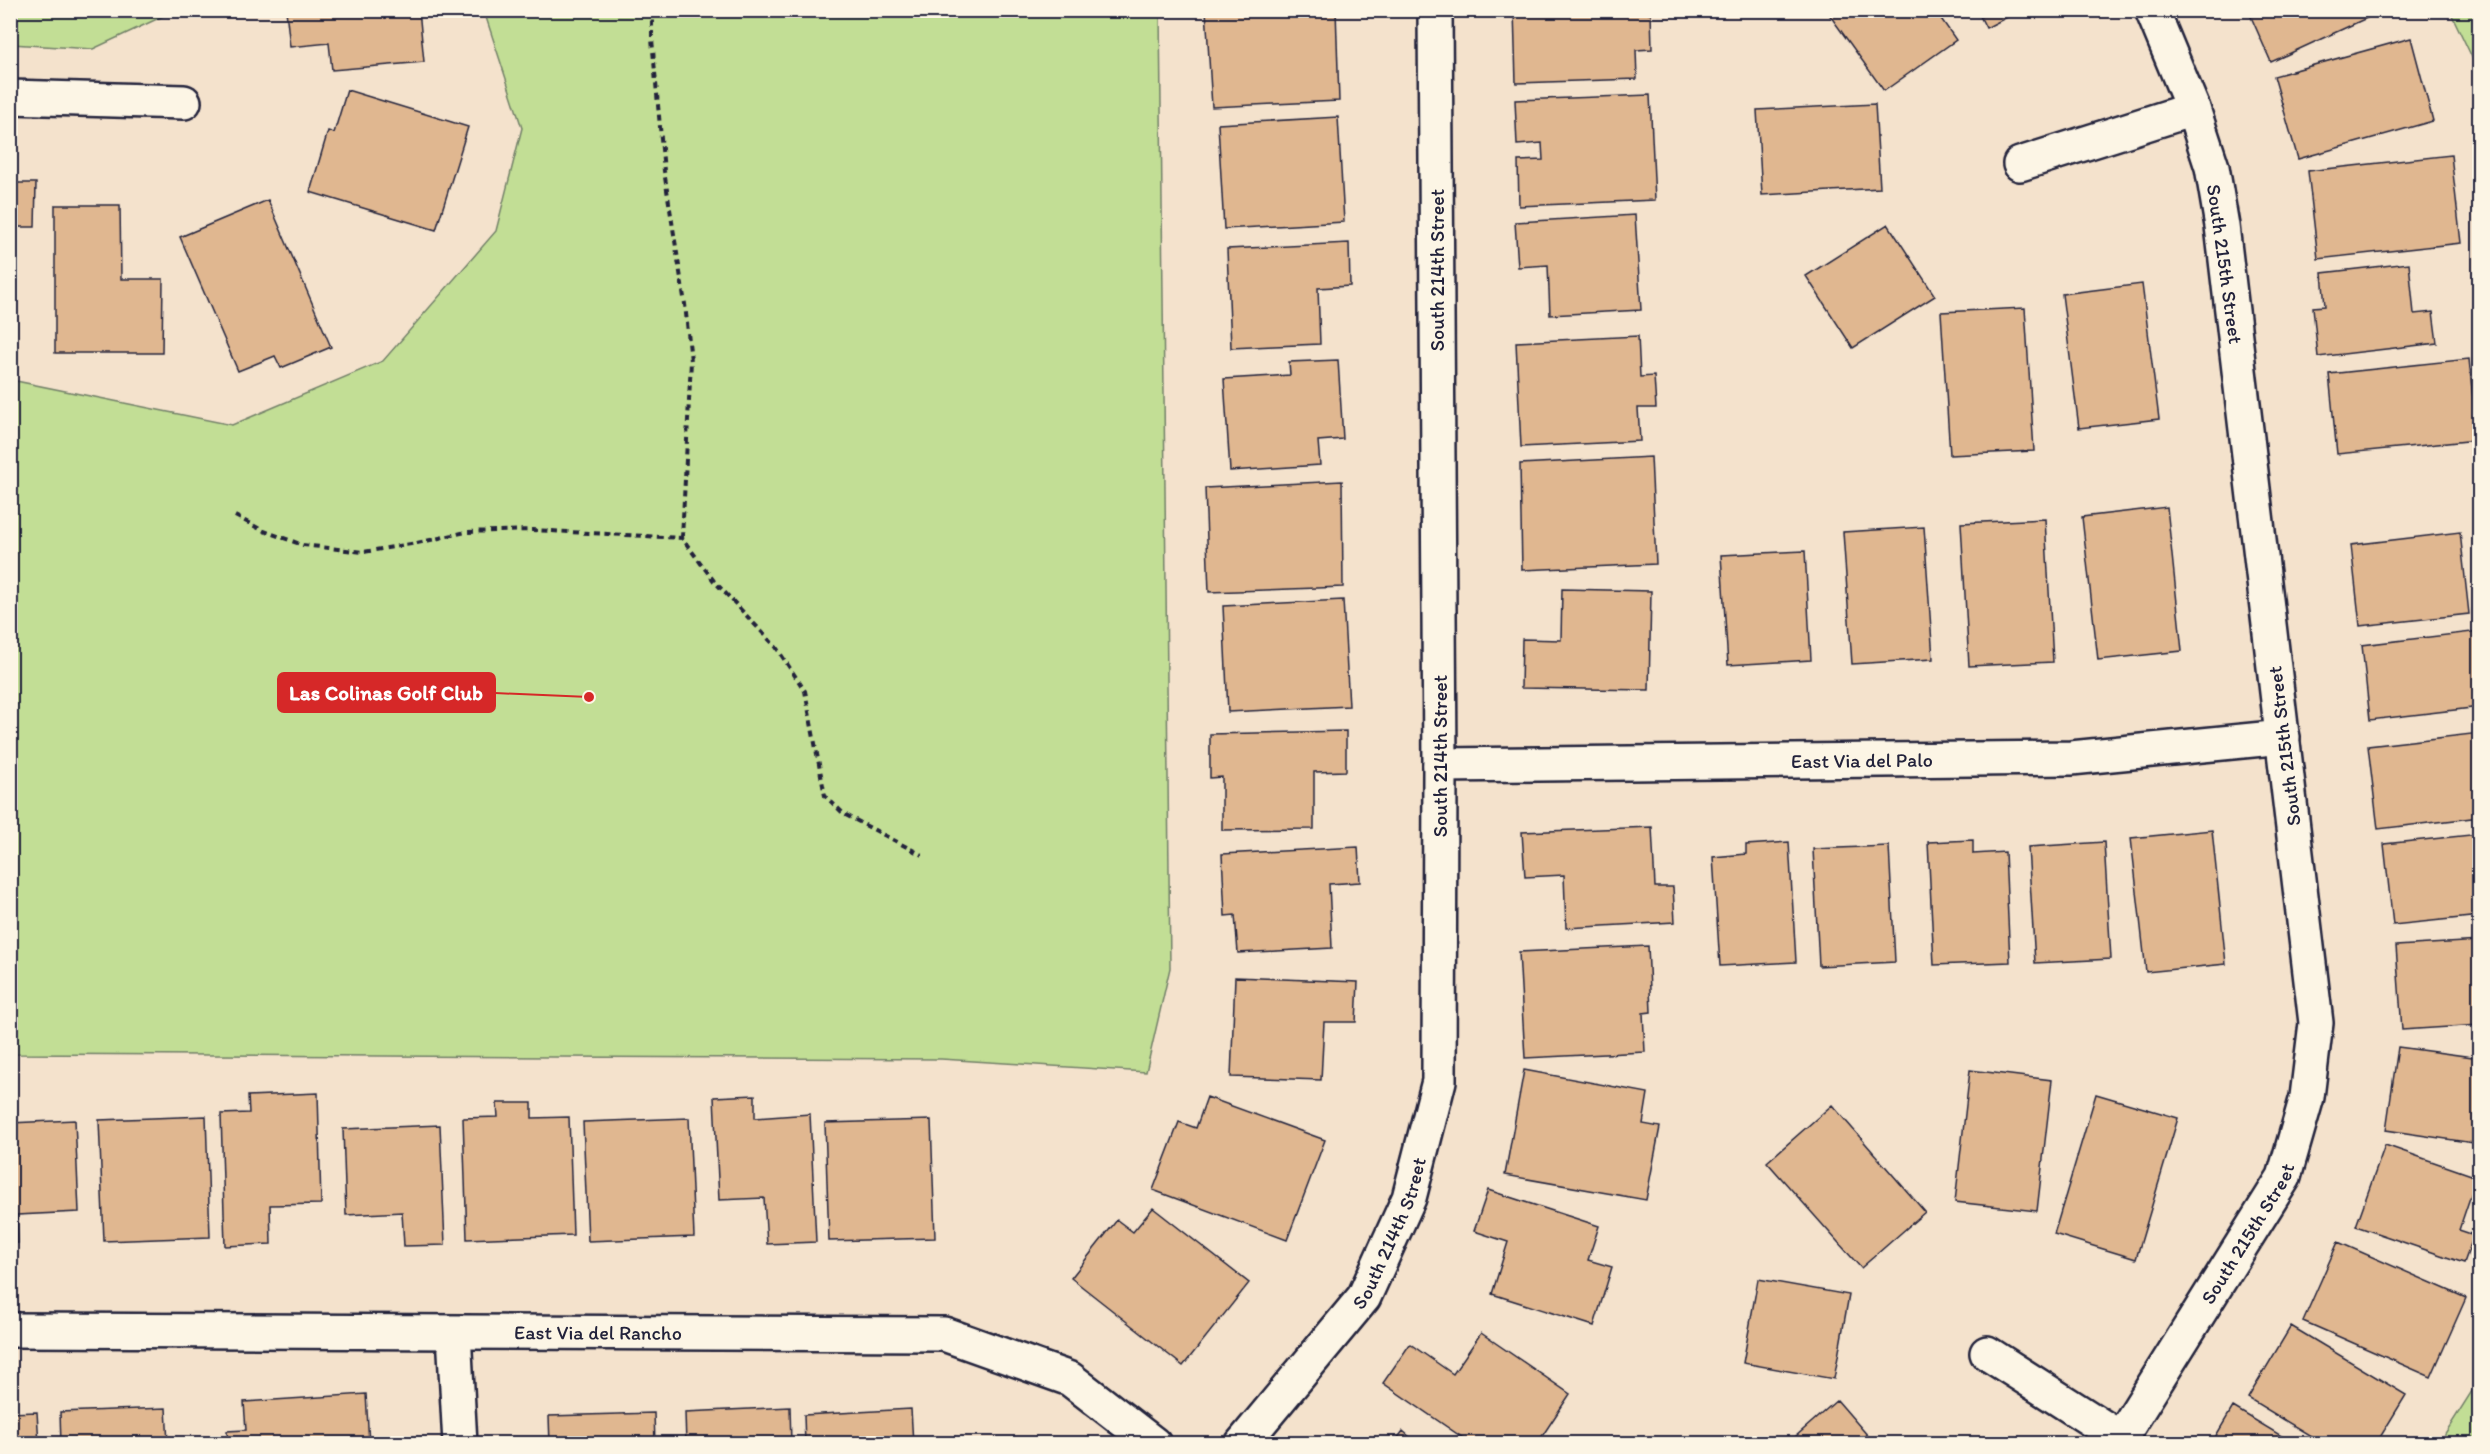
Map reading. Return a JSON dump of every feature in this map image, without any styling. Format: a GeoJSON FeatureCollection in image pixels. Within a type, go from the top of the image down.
{"type":"FeatureCollection","features":[{"type":"Feature","properties":{"kind":"street","name":"South 214th Street"},"geometry":{"type":"LineString","coordinates":[[1242,1443],[1364,1297],[1409,1198],[1439,1081],[1440,765],[1435,10]]}},
{"type":"Feature","properties":{"kind":"street","name":"South 215th Street"},"geometry":{"type":"LineString","coordinates":[[2119,1441],[2284,1178],[2307,1097],[2316,1023],[2222,226],[2212,167],[2193,109],[2152,10]]}},
{"type":"Feature","properties":{"kind":"street"},"geometry":{"type":"LineString","coordinates":[[10,97],[184,102]]}},
{"type":"Feature","properties":{"kind":"street"},"geometry":{"type":"LineString","coordinates":[[2020,164],[2193,109]]}},
{"type":"Feature","properties":{"kind":"street","name":"East Via del Palo"},"geometry":{"type":"LineString","coordinates":[[1440,765],[2071,758],[2283,737]]}},
{"type":"Feature","properties":{"kind":"street","name":"East Via del Rancho"},"geometry":{"type":"LineString","coordinates":[[10,1330],[944,1334],[1070,1379],[1155,1443]]}},
{"type":"Feature","properties":{"kind":"street"},"geometry":{"type":"LineString","coordinates":[[454,1333],[460,1443]]}},
{"type":"Feature","properties":{"kind":"street"},"geometry":{"type":"LineString","coordinates":[[1987,1353],[2119,1441]]}},
{"type":"Feature","properties":{"kind":"path"},"geometry":{"type":"LineString","coordinates":[[652,10],[652,39],[664,171],[685,304],[690,361],[682,538],[714,581],[776,647],[805,691],[825,796],[844,814],[922,855]]}},
{"type":"Feature","properties":{"kind":"path"},"geometry":{"type":"LineString","coordinates":[[236,516],[264,531],[303,545],[363,552],[466,532],[531,530],[682,538]]}},
{"type":"Feature","properties":{"kind":"green space"},"geometry":{"type":"Polygon","coordinates":[[[10,11],[174,11],[93,49],[11,44],[10,11]]]}},
{"type":"Feature","properties":{"kind":"green space"},"geometry":{"type":"Polygon","coordinates":[[[484,11],[1160,11],[1170,968],[1146,1072],[941,1059],[11,1054],[11,380],[232,425],[383,361],[496,231],[522,128],[484,11]]]}},
{"type":"Feature","properties":{"kind":"green space"},"geometry":{"type":"Polygon","coordinates":[[[2450,11],[2479,11],[2479,72],[2450,11]]]}},
{"type":"Feature","properties":{"kind":"green space"},"geometry":{"type":"Polygon","coordinates":[[[2479,1380],[2479,1443],[2439,1443],[2479,1380]]]}},
{"type":"Feature","properties":{"kind":"building"},"geometry":{"type":"Polygon","coordinates":[[[286,10],[419,10],[424,62],[332,70],[329,43],[290,47],[286,10]]]}},
{"type":"Feature","properties":{"kind":"building"},"geometry":{"type":"Polygon","coordinates":[[[1206,10],[1336,10],[1339,101],[1212,107],[1206,10]]]}},
{"type":"Feature","properties":{"kind":"building"},"geometry":{"type":"Polygon","coordinates":[[[1514,10],[1636,10],[1636,13],[1651,13],[1652,49],[1636,50],[1637,79],[1516,83],[1514,10]]]}},
{"type":"Feature","properties":{"kind":"building"},"geometry":{"type":"Polygon","coordinates":[[[1826,10],[1935,10],[1956,40],[1884,91],[1826,10]]]}},
{"type":"Feature","properties":{"kind":"building"},"geometry":{"type":"Polygon","coordinates":[[[1977,10],[2021,10],[1986,28],[1977,10]]]}},
{"type":"Feature","properties":{"kind":"building"},"geometry":{"type":"Polygon","coordinates":[[[2248,10],[2384,10],[2271,62],[2248,10]]]}},
{"type":"Feature","properties":{"kind":"building"},"geometry":{"type":"Polygon","coordinates":[[[2411,38],[2433,121],[2298,159],[2274,76],[2411,38]]]}},
{"type":"Feature","properties":{"kind":"building"},"geometry":{"type":"Polygon","coordinates":[[[347,90],[468,127],[436,230],[310,192],[328,131],[334,133],[347,90]]]}},
{"type":"Feature","properties":{"kind":"building"},"geometry":{"type":"Polygon","coordinates":[[[1650,95],[1655,200],[1519,206],[1518,161],[1543,160],[1542,143],[1517,145],[1515,100],[1650,95]]]}},
{"type":"Feature","properties":{"kind":"building"},"geometry":{"type":"Polygon","coordinates":[[[1875,104],[1880,188],[1762,195],[1757,110],[1875,104]]]}},
{"type":"Feature","properties":{"kind":"building"},"geometry":{"type":"Polygon","coordinates":[[[1338,117],[1344,222],[1224,229],[1218,124],[1338,117]]]}},
{"type":"Feature","properties":{"kind":"building"},"geometry":{"type":"Polygon","coordinates":[[[2451,155],[2461,243],[2318,259],[2308,171],[2451,155]]]}},
{"type":"Feature","properties":{"kind":"building"},"geometry":{"type":"Polygon","coordinates":[[[10,183],[36,183],[35,227],[17,227],[15,291],[10,291],[10,183]]]}},
{"type":"Feature","properties":{"kind":"building"},"geometry":{"type":"Polygon","coordinates":[[[268,200],[331,347],[281,368],[275,356],[238,371],[180,237],[268,200]]]}},
{"type":"Feature","properties":{"kind":"building"},"geometry":{"type":"Polygon","coordinates":[[[55,205],[120,205],[121,279],[163,279],[162,353],[55,353],[55,205]]]}},
{"type":"Feature","properties":{"kind":"building"},"geometry":{"type":"Polygon","coordinates":[[[1635,215],[1641,310],[1550,315],[1548,265],[1518,267],[1515,222],[1635,215]]]}},
{"type":"Feature","properties":{"kind":"building"},"geometry":{"type":"Polygon","coordinates":[[[1888,224],[1935,296],[1853,348],[1806,276],[1888,224]]]}},
{"type":"Feature","properties":{"kind":"building"},"geometry":{"type":"Polygon","coordinates":[[[1349,243],[1350,286],[1318,288],[1320,344],[1231,348],[1227,249],[1349,243]]]}},
{"type":"Feature","properties":{"kind":"building"},"geometry":{"type":"Polygon","coordinates":[[[2409,263],[2414,314],[2433,312],[2437,343],[2318,357],[2313,307],[2325,306],[2322,273],[2409,263]]]}},
{"type":"Feature","properties":{"kind":"building"},"geometry":{"type":"Polygon","coordinates":[[[2142,284],[2159,419],[2079,428],[2062,294],[2142,284]]]}},
{"type":"Feature","properties":{"kind":"building"},"geometry":{"type":"Polygon","coordinates":[[[2025,308],[2034,451],[1950,455],[1941,312],[2025,308]]]}},
{"type":"Feature","properties":{"kind":"building"},"geometry":{"type":"Polygon","coordinates":[[[1638,336],[1640,377],[1654,376],[1656,408],[1638,408],[1640,441],[1521,447],[1516,342],[1638,336]]]}},
{"type":"Feature","properties":{"kind":"building"},"geometry":{"type":"Polygon","coordinates":[[[2469,359],[2477,440],[2337,454],[2329,374],[2469,359]]]}},
{"type":"Feature","properties":{"kind":"building"},"geometry":{"type":"Polygon","coordinates":[[[1338,360],[1343,439],[1318,441],[1320,465],[1230,471],[1224,379],[1290,375],[1289,362],[1338,360]]]}},
{"type":"Feature","properties":{"kind":"building"},"geometry":{"type":"Polygon","coordinates":[[[1651,457],[1656,564],[1522,570],[1520,464],[1651,457]]]}},
{"type":"Feature","properties":{"kind":"building"},"geometry":{"type":"Polygon","coordinates":[[[1342,481],[1343,587],[1209,592],[1205,488],[1342,481]]]}},
{"type":"Feature","properties":{"kind":"building"},"geometry":{"type":"Polygon","coordinates":[[[2167,507],[2182,651],[2098,660],[2082,517],[2167,507]]]}},
{"type":"Feature","properties":{"kind":"building"},"geometry":{"type":"Polygon","coordinates":[[[2045,519],[2053,662],[1969,666],[1961,523],[2045,519]]]}},
{"type":"Feature","properties":{"kind":"building"},"geometry":{"type":"Polygon","coordinates":[[[1924,527],[1933,659],[1852,664],[1843,532],[1924,527]]]}},
{"type":"Feature","properties":{"kind":"building"},"geometry":{"type":"Polygon","coordinates":[[[2460,532],[2469,614],[2360,626],[2351,545],[2460,532]]]}},
{"type":"Feature","properties":{"kind":"building"},"geometry":{"type":"Polygon","coordinates":[[[1805,551],[1811,660],[1728,665],[1721,555],[1805,551]]]}},
{"type":"Feature","properties":{"kind":"building"},"geometry":{"type":"Polygon","coordinates":[[[1562,589],[1651,591],[1649,690],[1521,688],[1522,639],[1561,640],[1562,589]]]}},
{"type":"Feature","properties":{"kind":"building"},"geometry":{"type":"Polygon","coordinates":[[[1343,600],[1349,706],[1228,712],[1223,606],[1343,600]]]}},
{"type":"Feature","properties":{"kind":"building"},"geometry":{"type":"Polygon","coordinates":[[[2480,631],[2480,707],[2370,720],[2362,645],[2480,631]]]}},
{"type":"Feature","properties":{"kind":"building"},"geometry":{"type":"Polygon","coordinates":[[[1346,731],[1346,771],[1314,772],[1314,829],[1222,830],[1222,777],[1210,778],[1210,734],[1346,731]]]}},
{"type":"Feature","properties":{"kind":"building"},"geometry":{"type":"Polygon","coordinates":[[[2480,733],[2480,817],[2378,829],[2368,746],[2480,733]]]}},
{"type":"Feature","properties":{"kind":"building"},"geometry":{"type":"Polygon","coordinates":[[[1652,827],[1655,887],[1673,887],[1675,922],[1566,928],[1564,875],[1525,877],[1522,832],[1652,827]]]}},
{"type":"Feature","properties":{"kind":"building"},"geometry":{"type":"Polygon","coordinates":[[[2212,830],[2226,964],[2146,972],[2131,838],[2212,830]]]}},
{"type":"Feature","properties":{"kind":"building"},"geometry":{"type":"Polygon","coordinates":[[[2480,834],[2480,916],[2393,925],[2384,844],[2480,834]]]}},
{"type":"Feature","properties":{"kind":"building"},"geometry":{"type":"Polygon","coordinates":[[[1973,840],[1973,854],[2005,852],[2010,962],[1934,965],[1928,842],[1973,840]]]}},
{"type":"Feature","properties":{"kind":"building"},"geometry":{"type":"Polygon","coordinates":[[[1789,842],[1796,962],[1720,966],[1713,857],[1746,854],[1746,845],[1789,842]]]}},
{"type":"Feature","properties":{"kind":"building"},"geometry":{"type":"Polygon","coordinates":[[[2104,842],[2111,959],[2035,963],[2028,847],[2104,842]]]}},
{"type":"Feature","properties":{"kind":"building"},"geometry":{"type":"Polygon","coordinates":[[[1889,846],[1895,962],[1819,966],[1813,849],[1889,846]]]}},
{"type":"Feature","properties":{"kind":"building"},"geometry":{"type":"Polygon","coordinates":[[[1358,847],[1360,882],[1329,884],[1332,948],[1238,953],[1235,915],[1225,916],[1222,854],[1358,847]]]}},
{"type":"Feature","properties":{"kind":"building"},"geometry":{"type":"Polygon","coordinates":[[[2480,941],[2480,1025],[2402,1030],[2396,946],[2480,941]]]}},
{"type":"Feature","properties":{"kind":"building"},"geometry":{"type":"Polygon","coordinates":[[[1648,946],[1651,1012],[1643,1013],[1645,1052],[1525,1058],[1519,952],[1648,946]]]}},
{"type":"Feature","properties":{"kind":"building"},"geometry":{"type":"Polygon","coordinates":[[[1235,977],[1358,982],[1356,1022],[1324,1022],[1321,1080],[1231,1077],[1235,977]]]}},
{"type":"Feature","properties":{"kind":"building"},"geometry":{"type":"Polygon","coordinates":[[[2398,1047],[2480,1058],[2480,1144],[2386,1130],[2398,1047]]]}},
{"type":"Feature","properties":{"kind":"building"},"geometry":{"type":"Polygon","coordinates":[[[1524,1070],[1648,1093],[1643,1124],[1660,1127],[1646,1200],[1505,1175],[1524,1070]]]}},
{"type":"Feature","properties":{"kind":"building"},"geometry":{"type":"Polygon","coordinates":[[[1970,1070],[2052,1080],[2037,1211],[1955,1202],[1970,1070]]]}},
{"type":"Feature","properties":{"kind":"building"},"geometry":{"type":"Polygon","coordinates":[[[318,1093],[321,1204],[270,1205],[271,1244],[225,1246],[221,1114],[249,1113],[248,1096],[318,1093]]]}},
{"type":"Feature","properties":{"kind":"building"},"geometry":{"type":"Polygon","coordinates":[[[2096,1094],[2178,1118],[2136,1259],[2054,1234],[2096,1094]]]}},
{"type":"Feature","properties":{"kind":"building"},"geometry":{"type":"Polygon","coordinates":[[[755,1095],[755,1118],[810,1114],[816,1242],[767,1244],[764,1198],[719,1200],[714,1097],[755,1095]]]}},
{"type":"Feature","properties":{"kind":"building"},"geometry":{"type":"Polygon","coordinates":[[[1207,1097],[1325,1140],[1287,1240],[1153,1190],[1179,1122],[1196,1128],[1207,1097]]]}},
{"type":"Feature","properties":{"kind":"building"},"geometry":{"type":"Polygon","coordinates":[[[497,1103],[532,1103],[532,1118],[569,1117],[573,1235],[467,1239],[463,1118],[498,1117],[497,1103]]]}},
{"type":"Feature","properties":{"kind":"building"},"geometry":{"type":"Polygon","coordinates":[[[1832,1105],[1925,1212],[1861,1268],[1767,1162],[1832,1105]]]}},
{"type":"Feature","properties":{"kind":"building"},"geometry":{"type":"Polygon","coordinates":[[[206,1116],[210,1237],[104,1241],[99,1120],[206,1116]]]}},
{"type":"Feature","properties":{"kind":"building"},"geometry":{"type":"Polygon","coordinates":[[[689,1118],[694,1237],[588,1241],[583,1122],[689,1118]]]}},
{"type":"Feature","properties":{"kind":"building"},"geometry":{"type":"Polygon","coordinates":[[[75,1120],[79,1212],[17,1215],[18,1243],[10,1244],[10,1123],[75,1120]]]}},
{"type":"Feature","properties":{"kind":"building"},"geometry":{"type":"Polygon","coordinates":[[[931,1120],[935,1238],[829,1241],[825,1123],[931,1120]]]}},
{"type":"Feature","properties":{"kind":"building"},"geometry":{"type":"Polygon","coordinates":[[[440,1125],[445,1245],[404,1246],[402,1212],[346,1215],[343,1129],[440,1125]]]}},
{"type":"Feature","properties":{"kind":"building"},"geometry":{"type":"Polygon","coordinates":[[[2385,1145],[2477,1177],[2459,1230],[2474,1235],[2464,1263],[2356,1226],[2385,1145]]]}},
{"type":"Feature","properties":{"kind":"building"},"geometry":{"type":"Polygon","coordinates":[[[1488,1190],[1599,1226],[1588,1260],[1612,1267],[1594,1326],[1492,1294],[1508,1242],[1474,1231],[1488,1190]]]}},
{"type":"Feature","properties":{"kind":"building"},"geometry":{"type":"Polygon","coordinates":[[[1153,1208],[1249,1283],[1183,1366],[1071,1278],[1117,1220],[1133,1232],[1153,1208]]]}},
{"type":"Feature","properties":{"kind":"building"},"geometry":{"type":"Polygon","coordinates":[[[2338,1242],[2466,1298],[2431,1377],[2303,1321],[2338,1242]]]}},
{"type":"Feature","properties":{"kind":"building"},"geometry":{"type":"Polygon","coordinates":[[[1758,1279],[1849,1295],[1834,1379],[1743,1363],[1758,1279]]]}},
{"type":"Feature","properties":{"kind":"building"},"geometry":{"type":"Polygon","coordinates":[[[2291,1326],[2406,1395],[2376,1444],[2324,1444],[2248,1398],[2291,1326]]]}},
{"type":"Feature","properties":{"kind":"building"},"geometry":{"type":"Polygon","coordinates":[[[1481,1333],[1570,1394],[1537,1444],[1521,1444],[1515,1439],[1512,1444],[1472,1444],[1383,1383],[1410,1344],[1453,1374],[1481,1333]]]}},
{"type":"Feature","properties":{"kind":"building"},"geometry":{"type":"Polygon","coordinates":[[[366,1394],[369,1444],[228,1444],[227,1431],[246,1430],[244,1402],[366,1394]]]}},
{"type":"Feature","properties":{"kind":"building"},"geometry":{"type":"Polygon","coordinates":[[[1837,1400],[1875,1444],[1787,1444],[1837,1400]]]}},
{"type":"Feature","properties":{"kind":"building"},"geometry":{"type":"Polygon","coordinates":[[[790,1407],[791,1444],[686,1444],[685,1412],[790,1407]]]}},
{"type":"Feature","properties":{"kind":"building"},"geometry":{"type":"Polygon","coordinates":[[[2233,1407],[2295,1444],[2211,1444],[2233,1407]]]}},
{"type":"Feature","properties":{"kind":"building"},"geometry":{"type":"Polygon","coordinates":[[[166,1408],[168,1444],[61,1444],[60,1412],[166,1408]]]}},
{"type":"Feature","properties":{"kind":"building"},"geometry":{"type":"Polygon","coordinates":[[[911,1409],[913,1444],[805,1444],[804,1415],[911,1409]]]}},
{"type":"Feature","properties":{"kind":"building"},"geometry":{"type":"Polygon","coordinates":[[[37,1412],[39,1444],[10,1444],[10,1413],[37,1412]]]}},
{"type":"Feature","properties":{"kind":"building"},"geometry":{"type":"Polygon","coordinates":[[[654,1413],[655,1444],[550,1444],[549,1416],[654,1413]]]}},
{"type":"Feature","properties":{"kind":"building"},"geometry":{"type":"Polygon","coordinates":[[[1403,1431],[1418,1444],[1393,1444],[1403,1431]]]}},
{"type":"Feature","properties":{"kind":"place","name":"Las Colinas Golf Club"},"geometry":{"type":"Point","coordinates":[589,697]}}]}
